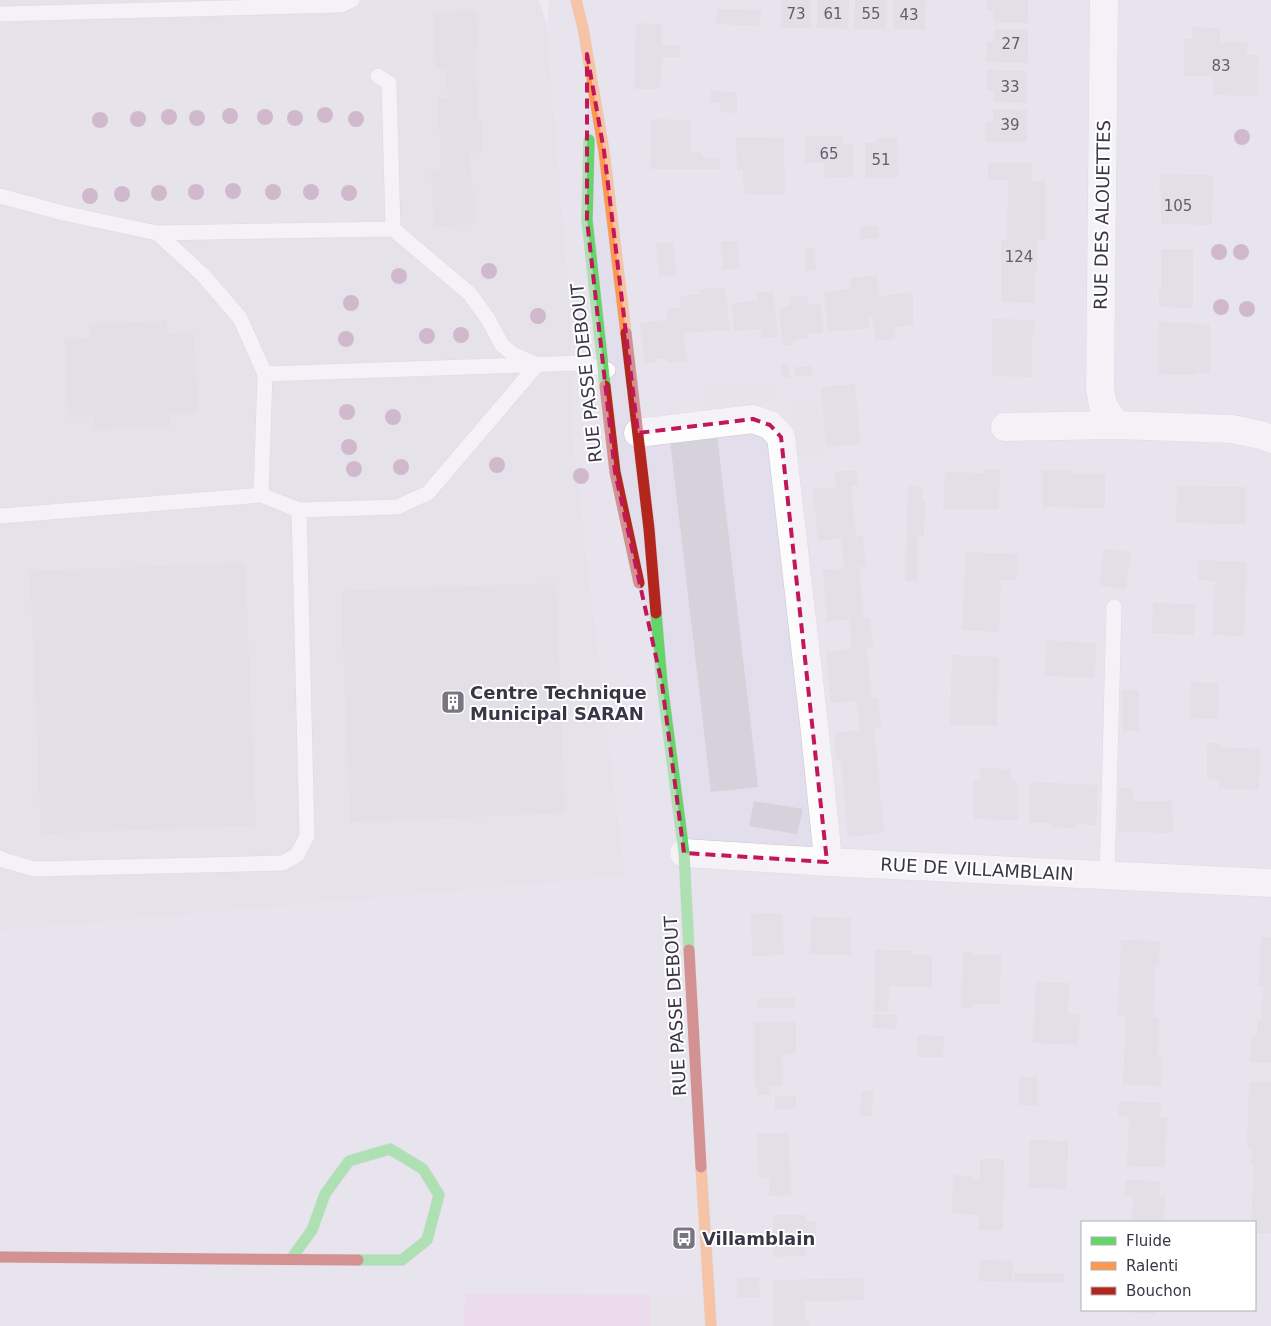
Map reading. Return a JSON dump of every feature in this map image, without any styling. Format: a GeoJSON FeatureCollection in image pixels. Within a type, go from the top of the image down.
{"type":"FeatureCollection","features":[{"type":"Feature","properties":{"kind":"main road","name":"RUE PASSE DEBOUT"},"geometry":{"type":"LineString","coordinates":[[576,0],[604,151],[649,529],[662,684],[684,853],[711,1326]]}},
{"type":"Feature","properties":{"kind":"main road","name":"RUE PASSE DEBOUT"},"geometry":{"type":"LineString","coordinates":[[587,54],[589,123],[587,220],[615,472],[662,684]]}},
{"type":"Feature","properties":{"kind":"main road"},"geometry":{"type":"LineString","coordinates":[[0,1257],[402,1260],[427,1240],[439,1195],[423,1169],[390,1149],[349,1161],[325,1194],[312,1230],[291,1259]]}},
{"type":"Feature","properties":{"kind":"street","name":"RUE DES ALOUETTES"},"geometry":{"type":"LineString","coordinates":[[1104,0],[1100,388],[1102,406],[1117,425]]}},
{"type":"Feature","properties":{"kind":"street"},"geometry":{"type":"LineString","coordinates":[[638,433],[753,419],[770,425],[780,437],[815,733],[827,862]]}},
{"type":"Feature","properties":{"kind":"street"},"geometry":{"type":"LineString","coordinates":[[1005,427],[1117,425],[1232,429],[1261,434],[1271,439]]}},
{"type":"Feature","properties":{"kind":"street","name":"RUE DE VILLAMBLAIN"},"geometry":{"type":"LineString","coordinates":[[684,853],[827,862],[1271,883]]}},
{"type":"Feature","properties":{"kind":"lane"},"geometry":{"type":"LineString","coordinates":[[0,14],[341,5],[352,0]]}},
{"type":"Feature","properties":{"kind":"lane"},"geometry":{"type":"LineString","coordinates":[[378,76],[389,83],[393,229]]}},
{"type":"Feature","properties":{"kind":"lane"},"geometry":{"type":"LineString","coordinates":[[0,196],[63,213],[157,233],[393,229],[470,294],[488,319],[502,345],[514,355],[537,365]]}},
{"type":"Feature","properties":{"kind":"lane"},"geometry":{"type":"LineString","coordinates":[[157,233],[202,274],[240,318],[265,374],[261,494]]}},
{"type":"Feature","properties":{"kind":"lane"},"geometry":{"type":"LineString","coordinates":[[580,363],[601,347],[624,321]]}},
{"type":"Feature","properties":{"kind":"lane"},"geometry":{"type":"LineString","coordinates":[[265,374],[580,363],[603,368],[618,373],[630,463],[643,478]]}},
{"type":"Feature","properties":{"kind":"lane"},"geometry":{"type":"LineString","coordinates":[[0,516],[261,494],[299,510],[397,507],[428,493],[537,365]]}},
{"type":"Feature","properties":{"kind":"lane"},"geometry":{"type":"LineString","coordinates":[[0,858],[34,869],[283,863],[297,855],[308,836],[299,510]]}},
{"type":"Feature","properties":{"kind":"lane"},"geometry":{"type":"LineString","coordinates":[[1107,876],[1114,607]]}},
{"type":"Feature","properties":{"kind":"highlighted area"},"geometry":{"type":"Polygon","coordinates":[[[587,54],[604,151],[638,433],[753,419],[770,425],[781,437],[827,862],[684,853],[662,684],[615,472],[587,220],[587,54]]]}},
{"type":"Feature","properties":{"kind":"shaded area"},"geometry":{"type":"Polygon","coordinates":[[[0,0],[539,0],[547,26],[570,305],[574,448],[625,876],[0,931],[0,0]]]}},
{"type":"Feature","properties":{"kind":"shaded area"},"geometry":{"type":"Polygon","coordinates":[[[549,0],[1271,0],[1271,1326],[0,1326],[0,931],[625,876],[574,448],[570,305],[547,26],[549,0]]]}},
{"type":"Feature","properties":{"kind":"shaded area"},"geometry":{"type":"Polygon","coordinates":[[[390,24],[393,229],[157,233],[52,210],[52,54],[390,24]]]}},
{"type":"Feature","properties":{"kind":"shaded area"},"geometry":{"type":"Polygon","coordinates":[[[775,379],[777,404],[704,408],[702,384],[775,379]]]}},
{"type":"Feature","properties":{"kind":"shaded area"},"geometry":{"type":"Polygon","coordinates":[[[817,399],[826,456],[799,460],[790,403],[817,399]]]}},
{"type":"Feature","properties":{"kind":"shaded area"},"geometry":{"type":"Polygon","coordinates":[[[710,1291],[711,1326],[651,1326],[651,1295],[710,1291]]]}},
{"type":"Feature","properties":{"kind":"shaded area"},"geometry":{"type":"Polygon","coordinates":[[[465,1294],[651,1295],[651,1326],[464,1326],[465,1294]]]}},
{"type":"Feature","properties":{"kind":"building"},"geometry":{"type":"Polygon","coordinates":[[[781,0],[811,0],[811,28],[781,28],[781,0]]]}},
{"type":"Feature","properties":{"kind":"building"},"geometry":{"type":"Polygon","coordinates":[[[817,0],[849,0],[848,29],[817,28],[817,0]]]}},
{"type":"Feature","properties":{"kind":"building"},"geometry":{"type":"Polygon","coordinates":[[[855,0],[887,0],[886,29],[854,29],[855,0]]]}},
{"type":"Feature","properties":{"kind":"building"},"geometry":{"type":"Polygon","coordinates":[[[894,0],[926,0],[925,30],[894,29],[894,0]]]}},
{"type":"Feature","properties":{"kind":"building"},"geometry":{"type":"Polygon","coordinates":[[[987,0],[1028,0],[1028,23],[994,23],[994,10],[987,10],[987,0]]]}},
{"type":"Feature","properties":{"kind":"building"},"geometry":{"type":"Polygon","coordinates":[[[717,9],[761,10],[760,26],[716,24],[717,9]]]}},
{"type":"Feature","properties":{"kind":"building"},"geometry":{"type":"Polygon","coordinates":[[[476,11],[478,46],[475,47],[478,118],[481,118],[483,153],[470,153],[472,189],[475,189],[476,224],[434,226],[431,170],[441,169],[438,98],[448,98],[446,68],[436,69],[433,13],[476,11]]]}},
{"type":"Feature","properties":{"kind":"building"},"geometry":{"type":"Polygon","coordinates":[[[636,23],[662,24],[662,45],[681,45],[680,57],[662,57],[660,89],[634,89],[636,23]]]}},
{"type":"Feature","properties":{"kind":"building"},"geometry":{"type":"Polygon","coordinates":[[[1192,27],[1220,28],[1220,42],[1248,42],[1247,55],[1258,55],[1257,96],[1213,95],[1213,76],[1184,76],[1184,39],[1192,39],[1192,27]]]}},
{"type":"Feature","properties":{"kind":"building"},"geometry":{"type":"Polygon","coordinates":[[[994,29],[1028,30],[1028,63],[986,62],[987,42],[994,42],[994,29]]]}},
{"type":"Feature","properties":{"kind":"building"},"geometry":{"type":"Polygon","coordinates":[[[987,70],[1027,71],[1027,103],[993,102],[994,91],[986,90],[987,70]]]}},
{"type":"Feature","properties":{"kind":"building"},"geometry":{"type":"Polygon","coordinates":[[[711,91],[737,92],[737,113],[721,112],[720,103],[710,103],[711,91]]]}},
{"type":"Feature","properties":{"kind":"building"},"geometry":{"type":"Polygon","coordinates":[[[993,109],[1027,110],[1027,142],[986,142],[985,122],[993,121],[993,109]]]}},
{"type":"Feature","properties":{"kind":"building"},"geometry":{"type":"Polygon","coordinates":[[[651,119],[691,120],[690,153],[701,152],[705,158],[720,158],[720,169],[650,169],[651,119]]]}},
{"type":"Feature","properties":{"kind":"building"},"geometry":{"type":"Polygon","coordinates":[[[805,136],[842,136],[842,144],[853,144],[853,177],[824,178],[824,163],[805,163],[805,136]]]}},
{"type":"Feature","properties":{"kind":"building"},"geometry":{"type":"Polygon","coordinates":[[[736,137],[784,138],[785,195],[744,194],[743,170],[737,171],[736,137]]]}},
{"type":"Feature","properties":{"kind":"building"},"geometry":{"type":"Polygon","coordinates":[[[877,138],[897,138],[898,178],[865,178],[865,143],[876,143],[877,138]]]}},
{"type":"Feature","properties":{"kind":"building"},"geometry":{"type":"Polygon","coordinates":[[[988,162],[1032,163],[1032,181],[1046,181],[1046,241],[1037,240],[1035,303],[1001,302],[1001,240],[1007,241],[1008,180],[988,180],[988,162]]]}},
{"type":"Feature","properties":{"kind":"building"},"geometry":{"type":"Polygon","coordinates":[[[1160,174],[1213,175],[1212,225],[1161,224],[1160,174]]]}},
{"type":"Feature","properties":{"kind":"building"},"geometry":{"type":"Polygon","coordinates":[[[860,226],[878,226],[879,239],[860,239],[860,226]]]}},
{"type":"Feature","properties":{"kind":"building"},"geometry":{"type":"Polygon","coordinates":[[[721,241],[737,241],[740,269],[723,270],[721,241]]]}},
{"type":"Feature","properties":{"kind":"building"},"geometry":{"type":"Polygon","coordinates":[[[673,242],[677,276],[659,277],[656,243],[673,242]]]}},
{"type":"Feature","properties":{"kind":"building"},"geometry":{"type":"Polygon","coordinates":[[[805,248],[814,248],[816,270],[805,271],[805,248]]]}},
{"type":"Feature","properties":{"kind":"building"},"geometry":{"type":"Polygon","coordinates":[[[1161,249],[1193,249],[1193,308],[1159,307],[1161,249]]]}},
{"type":"Feature","properties":{"kind":"building"},"geometry":{"type":"Polygon","coordinates":[[[877,275],[879,296],[913,292],[913,325],[894,327],[895,339],[875,341],[873,318],[869,318],[869,328],[828,332],[824,292],[850,289],[850,278],[877,275]]]}},
{"type":"Feature","properties":{"kind":"building"},"geometry":{"type":"Polygon","coordinates":[[[725,287],[730,330],[683,333],[687,361],[668,363],[662,358],[656,359],[656,362],[645,364],[640,323],[667,320],[666,309],[681,308],[680,296],[700,294],[699,289],[725,287]]]}},
{"type":"Feature","properties":{"kind":"building"},"geometry":{"type":"Polygon","coordinates":[[[773,291],[778,337],[762,338],[761,329],[734,331],[732,303],[757,301],[757,293],[773,291]]]}},
{"type":"Feature","properties":{"kind":"building"},"geometry":{"type":"Polygon","coordinates":[[[807,295],[808,304],[821,303],[823,333],[808,333],[809,338],[793,340],[793,345],[783,346],[779,307],[790,306],[790,297],[807,295]]]}},
{"type":"Feature","properties":{"kind":"building"},"geometry":{"type":"Polygon","coordinates":[[[992,319],[1035,320],[1034,335],[1032,335],[1032,377],[992,376],[992,319]]]}},
{"type":"Feature","properties":{"kind":"building"},"geometry":{"type":"Polygon","coordinates":[[[167,321],[167,334],[194,333],[198,412],[171,413],[171,426],[93,429],[93,416],[68,417],[65,339],[90,338],[89,324],[167,321]]]}},
{"type":"Feature","properties":{"kind":"building"},"geometry":{"type":"Polygon","coordinates":[[[1159,322],[1210,325],[1210,373],[1195,373],[1195,375],[1158,374],[1159,322]]]}},
{"type":"Feature","properties":{"kind":"building"},"geometry":{"type":"Polygon","coordinates":[[[788,363],[790,378],[782,378],[781,364],[788,363]]]}},
{"type":"Feature","properties":{"kind":"building"},"geometry":{"type":"Polygon","coordinates":[[[811,366],[812,376],[796,377],[795,367],[811,366]]]}},
{"type":"Feature","properties":{"kind":"building"},"geometry":{"type":"Polygon","coordinates":[[[855,384],[861,444],[826,447],[821,387],[855,384]]]}},
{"type":"Feature","properties":{"kind":"building"},"geometry":{"type":"Polygon","coordinates":[[[717,435],[758,787],[711,792],[670,440],[717,435]]]}},
{"type":"Feature","properties":{"kind":"building"},"geometry":{"type":"Polygon","coordinates":[[[985,469],[1000,469],[999,509],[943,509],[945,472],[985,473],[985,469]]]}},
{"type":"Feature","properties":{"kind":"building"},"geometry":{"type":"Polygon","coordinates":[[[856,470],[858,485],[851,486],[856,537],[863,536],[866,566],[859,567],[864,618],[870,617],[873,647],[867,648],[872,699],[878,698],[881,728],[874,729],[884,833],[848,837],[841,760],[836,760],[834,733],[860,730],[857,701],[831,703],[826,652],[852,649],[849,619],[827,622],[823,570],[844,568],[841,538],[818,541],[813,489],[836,487],[835,472],[856,470]]]}},
{"type":"Feature","properties":{"kind":"building"},"geometry":{"type":"Polygon","coordinates":[[[1042,470],[1074,470],[1074,474],[1105,474],[1105,508],[1042,507],[1042,470]]]}},
{"type":"Feature","properties":{"kind":"building"},"geometry":{"type":"Polygon","coordinates":[[[908,486],[922,486],[922,501],[925,501],[924,536],[918,536],[918,581],[905,581],[908,486]]]}},
{"type":"Feature","properties":{"kind":"building"},"geometry":{"type":"Polygon","coordinates":[[[1177,486],[1246,487],[1246,524],[1176,523],[1177,486]]]}},
{"type":"Feature","properties":{"kind":"building"},"geometry":{"type":"Polygon","coordinates":[[[1104,549],[1131,552],[1126,589],[1099,585],[1104,549]]]}},
{"type":"Feature","properties":{"kind":"building"},"geometry":{"type":"Polygon","coordinates":[[[966,552],[1018,554],[1017,580],[1001,580],[999,632],[962,630],[966,552]]]}},
{"type":"Feature","properties":{"kind":"building"},"geometry":{"type":"Polygon","coordinates":[[[1199,560],[1247,562],[1244,636],[1213,635],[1215,581],[1198,580],[1199,560]]]}},
{"type":"Feature","properties":{"kind":"building"},"geometry":{"type":"Polygon","coordinates":[[[245,563],[256,825],[41,834],[30,571],[245,563]]]}},
{"type":"Feature","properties":{"kind":"building","name":"Centre Technique Municipal SARAN"},"geometry":{"type":"Polygon","coordinates":[[[556,583],[565,813],[350,822],[341,591],[556,583]]]}},
{"type":"Feature","properties":{"kind":"building"},"geometry":{"type":"Polygon","coordinates":[[[1153,603],[1195,604],[1194,635],[1152,633],[1153,603]]]}},
{"type":"Feature","properties":{"kind":"building"},"geometry":{"type":"Polygon","coordinates":[[[1047,640],[1096,643],[1095,678],[1045,676],[1047,640]]]}},
{"type":"Feature","properties":{"kind":"building"},"geometry":{"type":"Polygon","coordinates":[[[952,655],[999,657],[997,726],[950,725],[952,655]]]}},
{"type":"Feature","properties":{"kind":"building"},"geometry":{"type":"Polygon","coordinates":[[[1191,682],[1218,683],[1218,719],[1190,718],[1191,682]]]}},
{"type":"Feature","properties":{"kind":"building"},"geometry":{"type":"Polygon","coordinates":[[[1122,690],[1139,690],[1139,731],[1122,731],[1122,690]]]}},
{"type":"Feature","properties":{"kind":"building"},"geometry":{"type":"Polygon","coordinates":[[[1209,743],[1220,743],[1220,747],[1260,749],[1259,790],[1219,789],[1219,780],[1207,779],[1207,747],[1209,747],[1209,743]]]}},
{"type":"Feature","properties":{"kind":"building"},"geometry":{"type":"Polygon","coordinates":[[[980,768],[1011,769],[1012,781],[1017,781],[1018,820],[974,819],[974,780],[981,780],[980,768]]]}},
{"type":"Feature","properties":{"kind":"building"},"geometry":{"type":"Polygon","coordinates":[[[1030,782],[1098,785],[1096,825],[1077,824],[1077,828],[1050,827],[1050,823],[1029,823],[1030,782]]]}},
{"type":"Feature","properties":{"kind":"building"},"geometry":{"type":"Polygon","coordinates":[[[1119,788],[1133,788],[1133,801],[1172,801],[1173,833],[1118,832],[1119,788]]]}},
{"type":"Feature","properties":{"kind":"building"},"geometry":{"type":"Polygon","coordinates":[[[754,801],[803,809],[797,834],[749,826],[754,801]]]}},
{"type":"Feature","properties":{"kind":"building"},"geometry":{"type":"Polygon","coordinates":[[[782,913],[784,955],[752,956],[751,914],[782,913]]]}},
{"type":"Feature","properties":{"kind":"building"},"geometry":{"type":"Polygon","coordinates":[[[811,917],[851,918],[851,955],[810,954],[811,917]]]}},
{"type":"Feature","properties":{"kind":"building"},"geometry":{"type":"Polygon","coordinates":[[[1261,937],[1271,938],[1271,1063],[1250,1062],[1251,1036],[1257,1036],[1257,1019],[1261,1019],[1261,1001],[1263,1001],[1264,986],[1259,985],[1261,937]]]}},
{"type":"Feature","properties":{"kind":"building"},"geometry":{"type":"Polygon","coordinates":[[[1121,940],[1160,941],[1159,966],[1155,966],[1153,1017],[1159,1017],[1158,1057],[1162,1057],[1161,1086],[1123,1085],[1126,1016],[1118,1016],[1121,940]]]}},
{"type":"Feature","properties":{"kind":"building"},"geometry":{"type":"Polygon","coordinates":[[[875,950],[913,951],[913,955],[932,955],[932,987],[889,986],[888,1012],[874,1012],[875,950]]]}},
{"type":"Feature","properties":{"kind":"building"},"geometry":{"type":"Polygon","coordinates":[[[963,951],[973,951],[973,955],[1001,955],[1000,1004],[973,1004],[972,1008],[961,1007],[963,951]]]}},
{"type":"Feature","properties":{"kind":"building"},"geometry":{"type":"Polygon","coordinates":[[[1036,982],[1069,983],[1068,1014],[1080,1014],[1078,1045],[1033,1043],[1036,982]]]}},
{"type":"Feature","properties":{"kind":"building"},"geometry":{"type":"Polygon","coordinates":[[[758,998],[795,998],[795,1008],[758,1008],[758,998]]]}},
{"type":"Feature","properties":{"kind":"building"},"geometry":{"type":"Polygon","coordinates":[[[874,1014],[897,1015],[896,1029],[873,1028],[874,1014]]]}},
{"type":"Feature","properties":{"kind":"building"},"geometry":{"type":"Polygon","coordinates":[[[754,1022],[796,1022],[796,1054],[782,1054],[783,1086],[770,1087],[770,1095],[757,1095],[757,1087],[754,1087],[754,1022]]]}},
{"type":"Feature","properties":{"kind":"building"},"geometry":{"type":"Polygon","coordinates":[[[917,1035],[944,1036],[943,1057],[917,1057],[917,1035]]]}},
{"type":"Feature","properties":{"kind":"building"},"geometry":{"type":"Polygon","coordinates":[[[1019,1077],[1038,1077],[1038,1106],[1019,1105],[1019,1077]]]}},
{"type":"Feature","properties":{"kind":"building"},"geometry":{"type":"Polygon","coordinates":[[[1249,1082],[1271,1082],[1271,1233],[1256,1233],[1256,1221],[1251,1221],[1254,1165],[1251,1165],[1252,1148],[1247,1148],[1249,1082]]]}},
{"type":"Feature","properties":{"kind":"building"},"geometry":{"type":"Polygon","coordinates":[[[861,1091],[873,1091],[872,1116],[860,1116],[861,1091]]]}},
{"type":"Feature","properties":{"kind":"building"},"geometry":{"type":"Polygon","coordinates":[[[775,1096],[796,1096],[796,1109],[775,1109],[775,1096]]]}},
{"type":"Feature","properties":{"kind":"building"},"geometry":{"type":"Polygon","coordinates":[[[1119,1101],[1161,1103],[1160,1117],[1167,1117],[1165,1167],[1127,1166],[1129,1117],[1118,1116],[1119,1101]]]}},
{"type":"Feature","properties":{"kind":"building"},"geometry":{"type":"Polygon","coordinates":[[[789,1133],[791,1195],[769,1196],[769,1178],[759,1178],[757,1134],[789,1133]]]}},
{"type":"Feature","properties":{"kind":"building"},"geometry":{"type":"Polygon","coordinates":[[[1030,1140],[1068,1141],[1066,1189],[1029,1188],[1030,1140]]]}},
{"type":"Feature","properties":{"kind":"building"},"geometry":{"type":"Polygon","coordinates":[[[980,1159],[1004,1159],[1003,1230],[979,1230],[979,1215],[952,1213],[953,1175],[980,1178],[980,1159]]]}},
{"type":"Feature","properties":{"kind":"building"},"geometry":{"type":"Polygon","coordinates":[[[1126,1180],[1160,1181],[1160,1197],[1165,1196],[1164,1221],[1132,1221],[1133,1196],[1125,1196],[1126,1180]]]}},
{"type":"Feature","properties":{"kind":"building"},"geometry":{"type":"Polygon","coordinates":[[[773,1215],[806,1215],[806,1221],[816,1221],[816,1245],[806,1246],[806,1256],[773,1257],[773,1215]]]}},
{"type":"Feature","properties":{"kind":"building"},"geometry":{"type":"Polygon","coordinates":[[[980,1260],[1013,1261],[1012,1282],[979,1281],[980,1260]]]}},
{"type":"Feature","properties":{"kind":"building"},"geometry":{"type":"Polygon","coordinates":[[[1014,1273],[1064,1273],[1064,1283],[1014,1282],[1014,1273]]]}},
{"type":"Feature","properties":{"kind":"building"},"geometry":{"type":"Polygon","coordinates":[[[759,1277],[760,1297],[738,1298],[736,1278],[759,1277]]]}},
{"type":"Feature","properties":{"kind":"building"},"geometry":{"type":"Polygon","coordinates":[[[864,1278],[864,1300],[805,1302],[806,1321],[809,1321],[809,1326],[773,1326],[773,1280],[864,1278]]]}},
{"type":"Feature","properties":{"kind":"building"},"geometry":{"type":"Polygon","coordinates":[[[1156,1311],[1156,1314],[1122,1312],[1156,1311]]]}},
{"type":"Feature","properties":{"kind":"traffic: fast"},"geometry":{"type":"LineString","coordinates":[[589,140],[587,220],[605,386]]}},
{"type":"Feature","properties":{"kind":"traffic: fast"},"geometry":{"type":"LineString","coordinates":[[656,613],[662,684],[684,853],[689,950]]}},
{"type":"Feature","properties":{"kind":"traffic: fast"},"geometry":{"type":"LineString","coordinates":[[291,1259],[312,1230],[325,1194],[349,1161],[390,1149],[423,1169],[439,1195],[427,1240],[402,1260],[358,1260]]}},
{"type":"Feature","properties":{"kind":"traffic: slow"},"geometry":{"type":"LineString","coordinates":[[576,0],[583,28],[604,151],[626,333]]}},
{"type":"Feature","properties":{"kind":"traffic: slow"},"geometry":{"type":"LineString","coordinates":[[701,1167],[711,1326]]}},
{"type":"Feature","properties":{"kind":"traffic: jam"},"geometry":{"type":"LineString","coordinates":[[626,333],[649,529],[656,613]]}},
{"type":"Feature","properties":{"kind":"traffic: jam"},"geometry":{"type":"LineString","coordinates":[[605,386],[615,472],[639,583]]}},
{"type":"Feature","properties":{"kind":"traffic: jam"},"geometry":{"type":"LineString","coordinates":[[689,950],[701,1167]]}},
{"type":"Feature","properties":{"kind":"traffic: jam"},"geometry":{"type":"LineString","coordinates":[[0,1257],[358,1260]]}},
{"type":"Feature","properties":{"kind":"place","name":"Centre Technique Municipal SARAN"},"geometry":{"type":"Point","coordinates":[453,702]}},
{"type":"Feature","properties":{"kind":"place","name":"Villamblain"},"geometry":{"type":"Point","coordinates":[684,1238]}}]}
